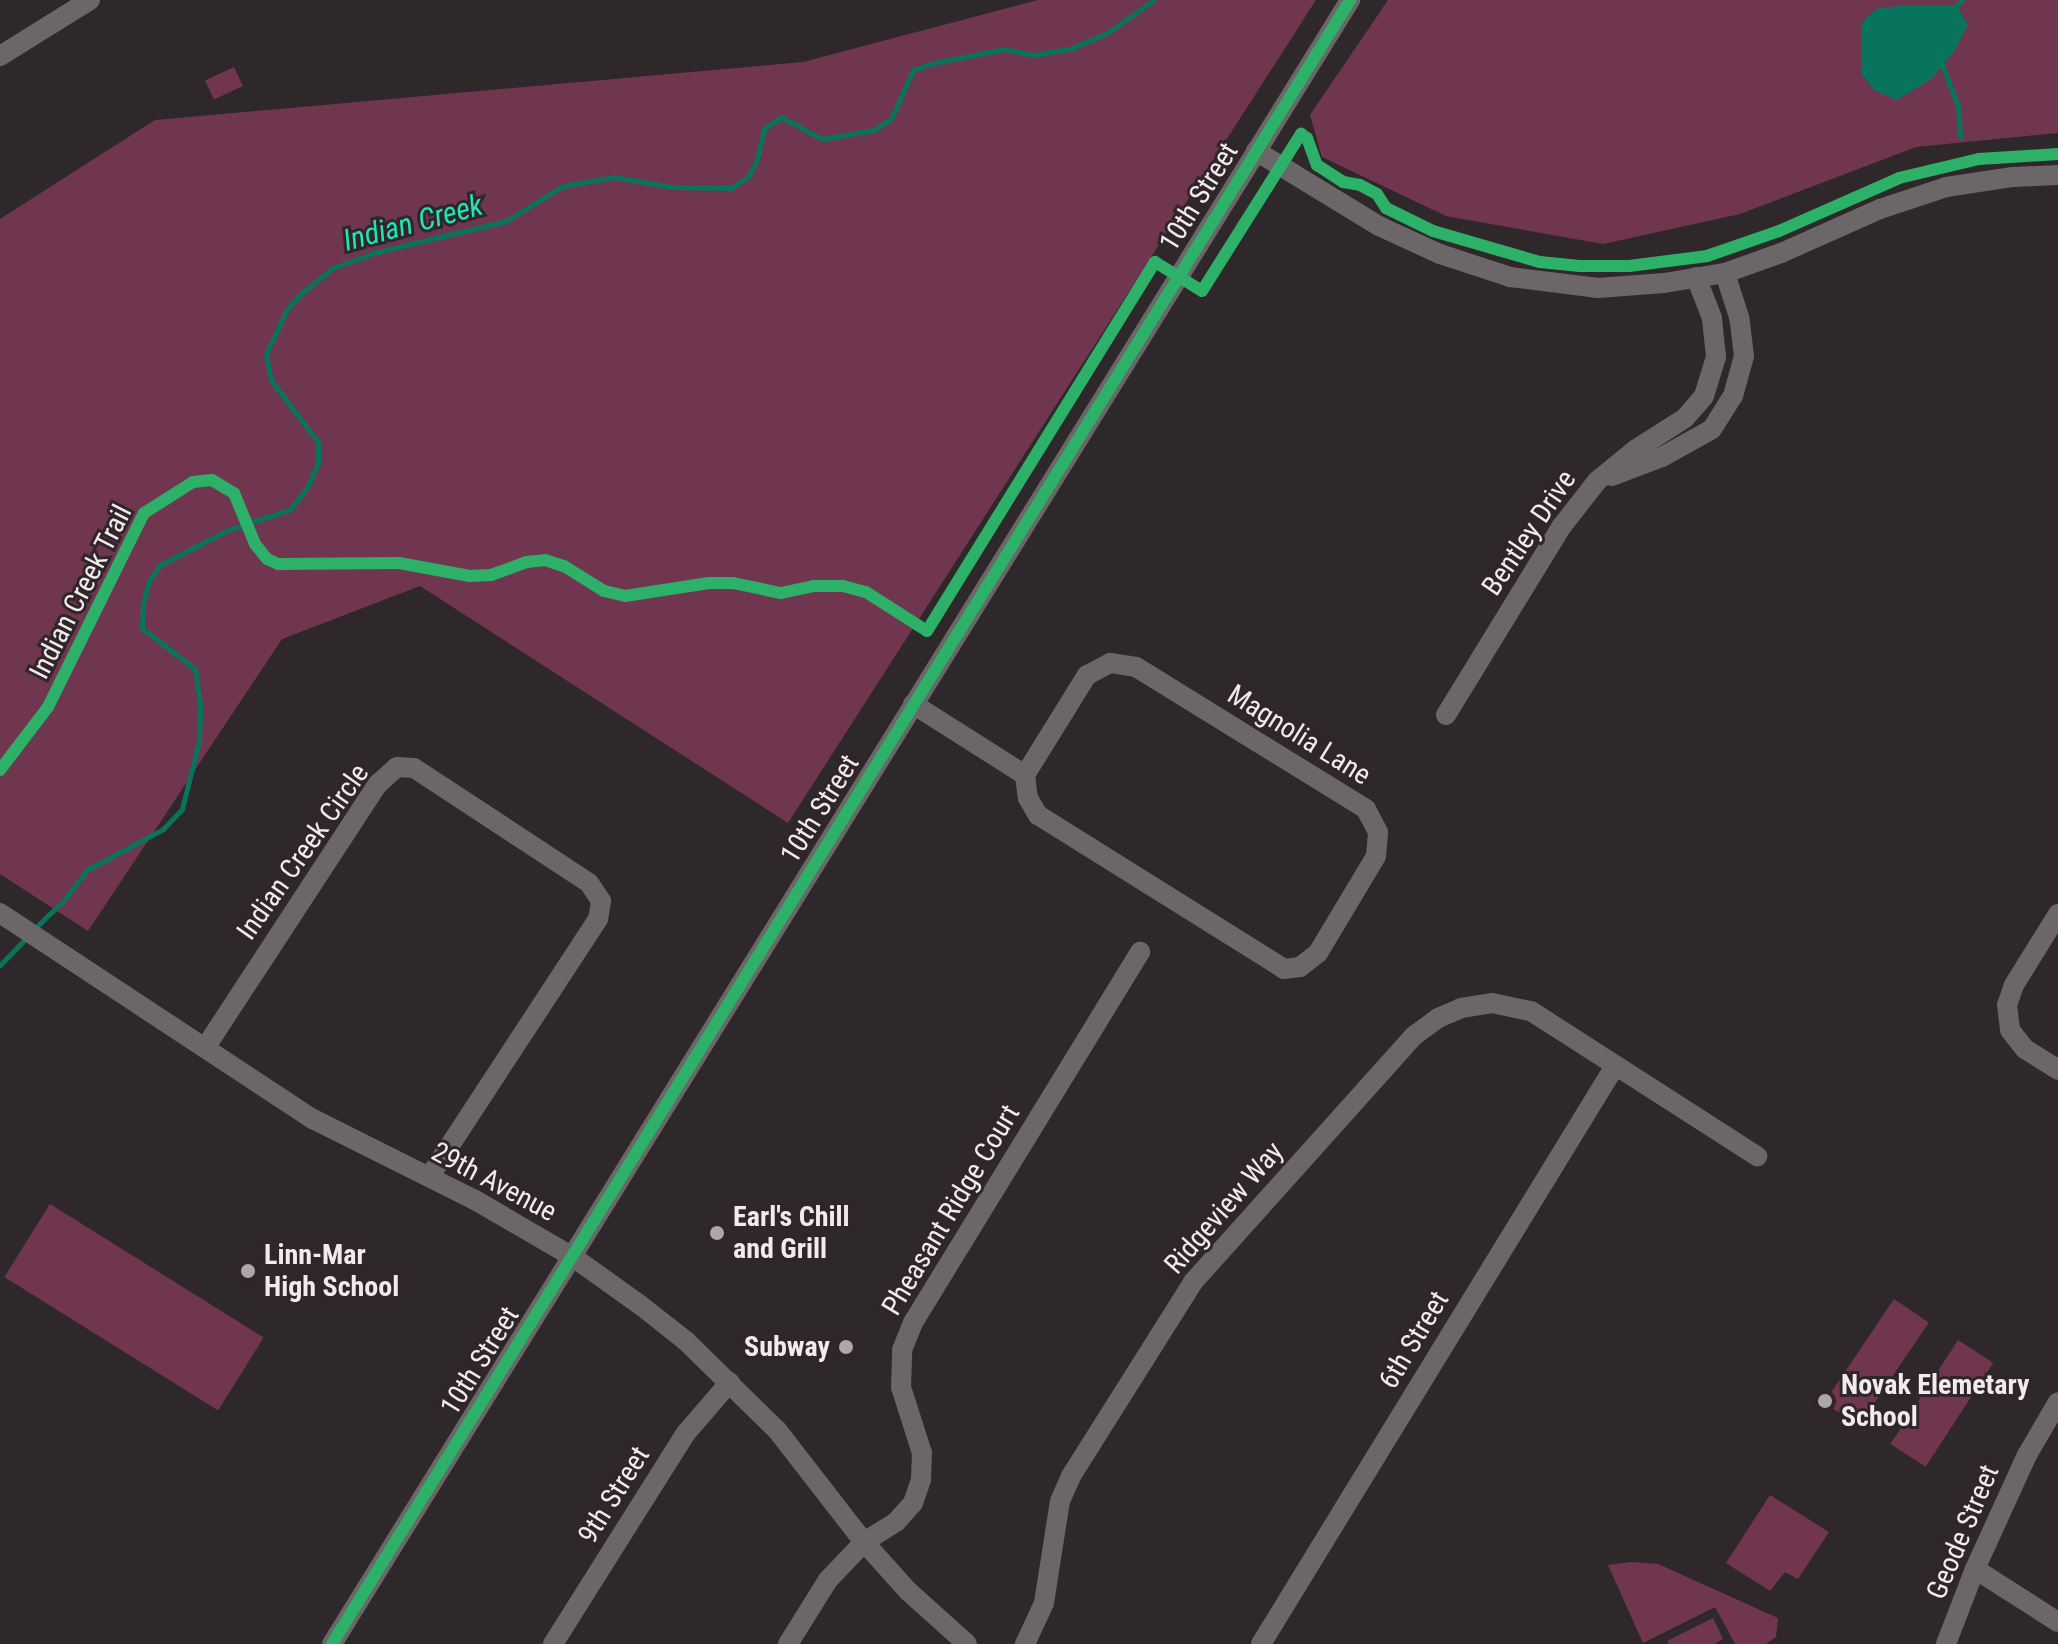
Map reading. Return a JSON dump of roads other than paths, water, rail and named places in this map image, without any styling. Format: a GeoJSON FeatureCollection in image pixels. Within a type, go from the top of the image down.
{"type":"FeatureCollection","features":[{"type":"Feature","properties":{"kind":"street"},"geometry":{"type":"LineString","coordinates":[[2,51],[90,0]]}},
{"type":"Feature","properties":{"kind":"street","name":"10th Street"},"geometry":{"type":"LineString","coordinates":[[332,1644],[1350,0]]}},
{"type":"Feature","properties":{"kind":"street"},"geometry":{"type":"LineString","coordinates":[[1256,151],[1379,226],[1440,254],[1510,277],[1598,288],[1725,273],[1781,253],[1880,209],[1946,187],[2013,177],[2058,175]]}},
{"type":"Feature","properties":{"kind":"street"},"geometry":{"type":"LineString","coordinates":[[1597,481],[1692,442],[1712,429],[1733,396],[1744,356],[1739,317],[1725,273]]}},
{"type":"Feature","properties":{"kind":"street","name":"Bentley Drive"},"geometry":{"type":"LineString","coordinates":[[1446,715],[1562,526],[1597,481],[1635,450],[1685,418],[1704,396],[1716,357],[1712,318],[1696,277]]}},
{"type":"Feature","properties":{"kind":"street","name":"Magnolia Lane"},"geometry":{"type":"LineString","coordinates":[[1110,663],[1136,667],[1366,809],[1378,832],[1376,856],[1318,953],[1300,967],[1284,969],[1038,815],[1028,798],[1025,775],[1087,675],[1110,663]]}},
{"type":"Feature","properties":{"kind":"street"},"geometry":{"type":"LineString","coordinates":[[913,704],[1025,775]]}},
{"type":"Feature","properties":{"kind":"street","name":"Indian Creek Circle"},"geometry":{"type":"LineString","coordinates":[[205,1048],[378,784],[397,767],[414,768],[589,883],[601,901],[598,919],[429,1177]]}},
{"type":"Feature","properties":{"kind":"street","name":"29th Avenue"},"geometry":{"type":"LineString","coordinates":[[0,913],[332,1130],[429,1177],[573,1257],[686,1341],[777,1430],[864,1542],[908,1591],[967,1644]]}},
{"type":"Feature","properties":{"kind":"street"},"geometry":{"type":"LineString","coordinates":[[2058,914],[2014,985],[2007,1005],[2010,1030],[2025,1049],[2058,1070]]}},
{"type":"Feature","properties":{"kind":"street","name":"Pheasant Ridge Court"},"geometry":{"type":"LineString","coordinates":[[788,1644],[828,1580],[864,1542],[896,1522],[913,1503],[921,1480],[922,1453],[901,1387],[902,1350],[914,1321],[1140,952]]}},
{"type":"Feature","properties":{"kind":"street","name":"Ridgeview Way"},"geometry":{"type":"LineString","coordinates":[[1025,1644],[1044,1603],[1060,1501],[1071,1476],[1193,1282],[1415,1035],[1438,1018],[1461,1008],[1492,1003],[1531,1011],[1757,1156]]}},
{"type":"Feature","properties":{"kind":"street","name":"6th Street"},"geometry":{"type":"LineString","coordinates":[[1261,1644],[1615,1066]]}},
{"type":"Feature","properties":{"kind":"street","name":"9th Street"},"geometry":{"type":"LineString","coordinates":[[553,1644],[686,1433],[730,1382]]}},
{"type":"Feature","properties":{"kind":"street","name":"Geode Street"},"geometry":{"type":"LineString","coordinates":[[1946,1644],[1975,1569],[2027,1455],[2058,1402]]}},
{"type":"Feature","properties":{"kind":"street"},"geometry":{"type":"LineString","coordinates":[[1975,1569],[2058,1622]]}},
{"type":"Feature","properties":{"kind":"waterway","name":"Indian Creek"},"geometry":{"type":"LineString","coordinates":[[33,930],[65,899],[87,870],[163,829],[182,809],[199,741],[200,704],[195,669],[142,628],[143,603],[149,581],[160,565],[228,530],[291,509],[309,484],[318,463],[318,442],[271,380],[266,354],[287,309],[303,292],[333,268],[377,252],[506,221],[563,186],[614,177],[672,187],[731,188],[748,177],[756,162],[764,129],[781,117],[822,139],[873,130],[891,119],[913,70],[1005,49],[1034,55],[1072,48],[1107,33],[1154,0]]}},
{"type":"Feature","properties":{"kind":"waterway"},"geometry":{"type":"LineString","coordinates":[[1952,9],[1962,0]]}},
{"type":"Feature","properties":{"kind":"waterway"},"geometry":{"type":"LineString","coordinates":[[1941,62],[1958,106],[1960,137]]}},
{"type":"Feature","properties":{"kind":"waterway","name":"Indian Creek"},"geometry":{"type":"LineString","coordinates":[[0,965],[27,937]]}},
{"type":"Feature","properties":{"kind":"place","name":"Earl's Chill and Grill"},"geometry":{"type":"Point","coordinates":[717,1233]}},
{"type":"Feature","properties":{"kind":"place","name":"Linn-Mar High School"},"geometry":{"type":"Point","coordinates":[248,1271]}},
{"type":"Feature","properties":{"kind":"place","name":"Subway"},"geometry":{"type":"Point","coordinates":[846,1347]}},
{"type":"Feature","properties":{"kind":"place","name":"Novak Elemetary School"},"geometry":{"type":"Point","coordinates":[1825,1401]}}]}
